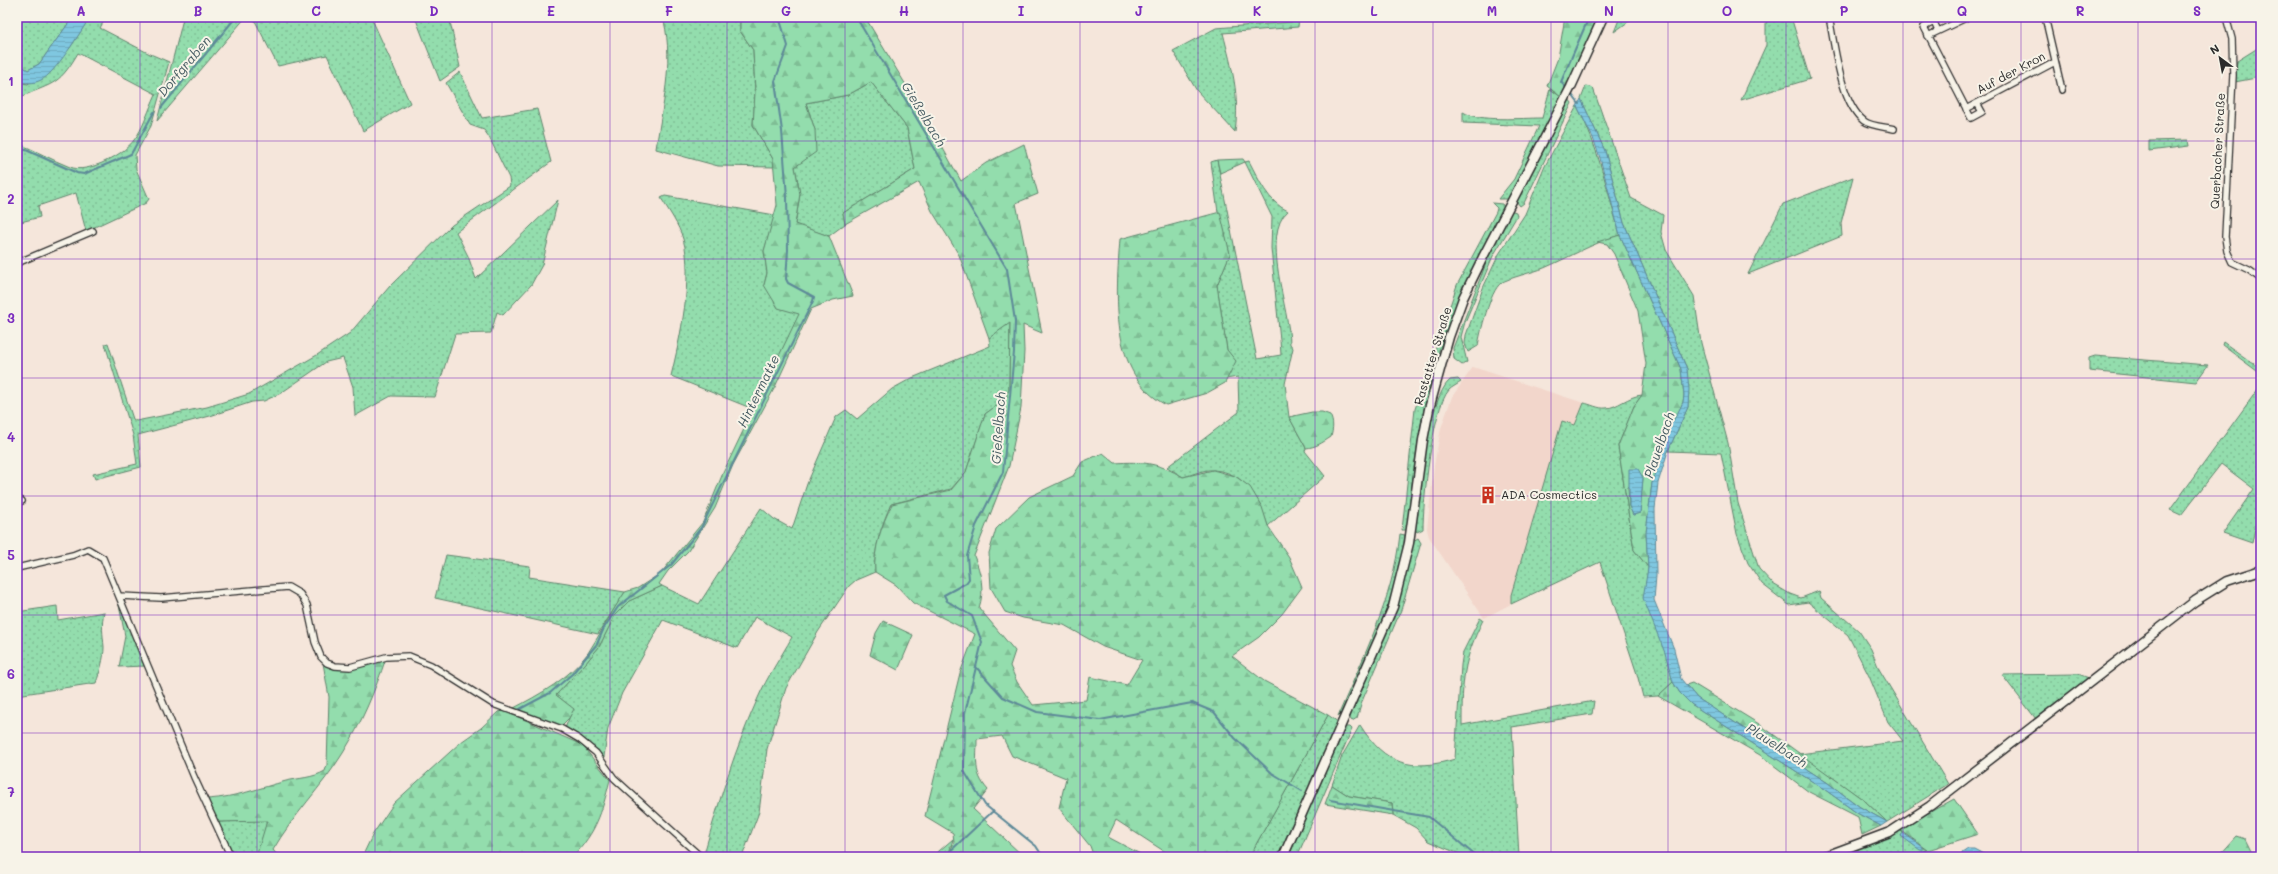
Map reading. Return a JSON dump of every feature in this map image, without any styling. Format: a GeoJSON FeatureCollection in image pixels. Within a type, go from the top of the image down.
{"type":"FeatureCollection","features":[{"type":"Feature","properties":{"kind":"main road","name":"Rastatter Straße"},"geometry":{"type":"LineString","coordinates":[[1283,857],[1393,607],[1403,572],[1423,440],[1449,337],[1463,298],[1571,87],[1603,17]]}},
{"type":"Feature","properties":{"kind":"main road"},"geometry":{"type":"LineString","coordinates":[[1823,857],[1890,832],[1930,806],[2194,600],[2242,574],[2261,570]]}},
{"type":"Feature","properties":{"kind":"street"},"geometry":{"type":"LineString","coordinates":[[1829,17],[1841,75],[1852,109],[1865,122],[1894,129]]}},
{"type":"Feature","properties":{"kind":"street"},"geometry":{"type":"LineString","coordinates":[[1928,36],[1968,17]]}},
{"type":"Feature","properties":{"kind":"street","name":"Auf der Kron"},"geometry":{"type":"LineString","coordinates":[[2045,17],[2062,90]]}},
{"type":"Feature","properties":{"kind":"street","name":"Querbacher Straße"},"geometry":{"type":"LineString","coordinates":[[2226,17],[2232,40],[2233,75],[2225,237],[2227,251],[2232,262],[2249,270],[2261,279]]}},
{"type":"Feature","properties":{"kind":"street"},"geometry":{"type":"LineString","coordinates":[[1938,31],[1934,22],[1924,27],[1966,109]]}},
{"type":"Feature","properties":{"kind":"street","name":"Auf der Kron"},"geometry":{"type":"LineString","coordinates":[[1977,103],[1982,112],[1971,118],[1966,109],[1977,103],[2055,62]]}},
{"type":"Feature","properties":{"kind":"street"},"geometry":{"type":"LineString","coordinates":[[17,263],[93,231]]}},
{"type":"Feature","properties":{"kind":"street"},"geometry":{"type":"LineString","coordinates":[[17,568],[73,555],[88,549],[103,558],[194,777],[231,857]]}},
{"type":"Feature","properties":{"kind":"street"},"geometry":{"type":"LineString","coordinates":[[120,596],[161,598],[272,587],[288,587],[300,594],[307,605],[315,642],[320,657],[327,663],[335,666],[350,667],[386,657],[409,656],[431,665],[493,704],[562,729],[579,739],[596,753],[614,778],[701,857]]}},
{"type":"Feature","properties":{"kind":"shaded area"},"geometry":{"type":"Polygon","coordinates":[[[1473,367],[1584,403],[1575,425],[1562,422],[1511,595],[1511,604],[1484,618],[1429,537],[1427,529],[1434,466],[1441,428],[1452,397],[1473,367]]]}},
{"type":"Feature","properties":{"kind":"green space"},"geometry":{"type":"Polygon","coordinates":[[[17,17],[73,17],[39,64],[28,70],[17,63],[17,17]]]}},
{"type":"Feature","properties":{"kind":"green space"},"geometry":{"type":"Polygon","coordinates":[[[90,17],[106,17],[100,28],[148,53],[169,62],[151,126],[135,155],[136,169],[149,199],[146,203],[86,231],[76,193],[38,206],[40,217],[17,223],[17,160],[23,158],[17,153],[17,143],[63,164],[78,169],[102,163],[125,150],[138,135],[156,94],[78,53],[71,65],[58,79],[17,99],[17,82],[28,84],[70,48],[90,17]]]}},
{"type":"Feature","properties":{"kind":"green space"},"geometry":{"type":"Polygon","coordinates":[[[184,17],[246,17],[157,121],[183,19],[184,17]]]}},
{"type":"Feature","properties":{"kind":"green space"},"geometry":{"type":"Polygon","coordinates":[[[253,17],[371,17],[410,103],[363,131],[327,55],[278,66],[253,17]]]}},
{"type":"Feature","properties":{"kind":"green space"},"geometry":{"type":"Polygon","coordinates":[[[415,17],[449,17],[460,67],[440,81],[415,17]]]}},
{"type":"Feature","properties":{"kind":"green space"},"geometry":{"type":"Polygon","coordinates":[[[674,17],[740,17],[740,31],[753,50],[755,92],[753,125],[773,159],[774,167],[718,166],[656,149],[664,101],[668,54],[664,21],[674,17]]]}},
{"type":"Feature","properties":{"kind":"green space"},"geometry":{"type":"Polygon","coordinates":[[[740,17],[865,17],[930,125],[961,181],[986,163],[1024,144],[1038,194],[1016,203],[1042,333],[1023,325],[1024,351],[1021,408],[1009,466],[974,556],[979,569],[982,588],[979,608],[1015,651],[1010,666],[1017,682],[1033,705],[1086,700],[1090,677],[1127,685],[1142,660],[1103,647],[1064,625],[1023,618],[1005,612],[991,588],[989,553],[996,529],[1029,497],[1073,476],[1082,462],[1103,453],[1115,463],[1134,462],[1150,464],[1174,472],[1183,477],[1213,470],[1235,476],[1250,487],[1262,507],[1268,526],[1289,557],[1302,587],[1282,614],[1259,637],[1232,656],[1264,681],[1328,715],[1249,857],[1173,857],[1116,820],[1108,837],[1140,854],[1138,857],[1094,857],[1090,846],[1059,808],[1066,778],[1012,756],[1002,736],[977,739],[978,772],[983,784],[988,790],[973,809],[1024,857],[948,857],[954,842],[953,833],[925,816],[960,673],[975,634],[913,603],[896,585],[875,572],[875,554],[882,528],[892,504],[951,490],[966,472],[985,414],[1003,401],[1009,390],[1010,323],[989,338],[959,255],[932,211],[919,182],[845,224],[843,213],[915,169],[907,128],[871,82],[848,95],[806,103],[815,130],[816,152],[795,167],[800,194],[795,224],[829,236],[853,296],[833,300],[811,309],[775,387],[733,465],[715,508],[688,551],[668,571],[659,584],[662,586],[629,601],[615,615],[599,647],[556,695],[574,709],[569,718],[561,726],[512,709],[543,692],[563,678],[581,662],[625,592],[638,588],[661,573],[703,522],[723,473],[799,314],[778,308],[764,285],[767,273],[764,251],[777,205],[773,159],[753,125],[755,92],[753,50],[740,31],[740,17]]]}},
{"type":"Feature","properties":{"kind":"green space"},"geometry":{"type":"Polygon","coordinates":[[[1294,17],[1299,17],[1298,27],[1223,33],[1236,93],[1235,132],[1197,91],[1173,51],[1216,28],[1292,22],[1294,17]]]}},
{"type":"Feature","properties":{"kind":"green space"},"geometry":{"type":"Polygon","coordinates":[[[1565,17],[1598,17],[1561,97],[1547,86],[1558,58],[1565,17]]]}},
{"type":"Feature","properties":{"kind":"green space"},"geometry":{"type":"Polygon","coordinates":[[[1620,17],[1635,17],[1614,32],[1620,17]]]}},
{"type":"Feature","properties":{"kind":"green space"},"geometry":{"type":"Polygon","coordinates":[[[1775,17],[1791,17],[1810,79],[1741,100],[1766,45],[1766,22],[1775,17]]]}},
{"type":"Feature","properties":{"kind":"green space"},"geometry":{"type":"Polygon","coordinates":[[[2261,46],[2261,77],[2235,82],[2237,61],[2261,46]]]}},
{"type":"Feature","properties":{"kind":"green space"},"geometry":{"type":"Polygon","coordinates":[[[460,72],[482,118],[537,109],[551,162],[456,232],[468,256],[476,279],[558,200],[542,265],[531,285],[503,315],[497,312],[491,333],[455,334],[435,397],[391,396],[355,416],[353,387],[343,358],[326,362],[281,393],[264,401],[252,402],[210,416],[138,435],[141,467],[95,479],[93,474],[137,464],[133,435],[105,344],[108,343],[133,419],[136,421],[207,407],[249,394],[317,355],[350,333],[390,286],[452,225],[510,186],[509,178],[489,137],[484,130],[470,125],[446,83],[460,72]]]}},
{"type":"Feature","properties":{"kind":"green space"},"geometry":{"type":"Polygon","coordinates":[[[871,82],[907,128],[915,169],[843,213],[845,224],[829,236],[795,225],[800,194],[795,167],[815,130],[806,103],[848,95],[871,82]]]}},
{"type":"Feature","properties":{"kind":"green space"},"geometry":{"type":"Polygon","coordinates":[[[1586,86],[1593,88],[1631,198],[1663,215],[1661,232],[1666,250],[1694,296],[1701,343],[1728,443],[1738,503],[1759,569],[1773,584],[1790,594],[1801,598],[1819,591],[1821,598],[1859,631],[1871,649],[1879,669],[1948,784],[1887,822],[1865,801],[1799,754],[1903,741],[1888,722],[1869,676],[1848,635],[1808,602],[1789,605],[1762,584],[1748,563],[1737,534],[1721,453],[1668,451],[1688,407],[1687,369],[1624,223],[1605,151],[1581,99],[1586,86]]]}},
{"type":"Feature","properties":{"kind":"green space"},"geometry":{"type":"Polygon","coordinates":[[[1550,89],[1561,97],[1508,199],[1498,199],[1514,179],[1539,126],[1463,123],[1463,112],[1479,117],[1490,118],[1542,118],[1550,89]]]}},
{"type":"Feature","properties":{"kind":"green space"},"geometry":{"type":"Polygon","coordinates":[[[1569,99],[1572,103],[1524,203],[1520,206],[1516,201],[1569,99]]]}},
{"type":"Feature","properties":{"kind":"green space"},"geometry":{"type":"Polygon","coordinates":[[[1577,106],[1597,153],[1620,235],[1591,246],[1544,268],[1501,283],[1497,287],[1489,303],[1478,346],[1468,352],[1465,344],[1466,335],[1483,288],[1499,254],[1525,214],[1545,166],[1577,106]]]}},
{"type":"Feature","properties":{"kind":"green space"},"geometry":{"type":"Polygon","coordinates":[[[2188,140],[2189,146],[2149,151],[2149,141],[2188,140]]]}},
{"type":"Feature","properties":{"kind":"green space"},"geometry":{"type":"Polygon","coordinates":[[[1243,159],[1245,162],[1220,173],[1217,160],[1243,159]]]}},
{"type":"Feature","properties":{"kind":"green space"},"geometry":{"type":"Polygon","coordinates":[[[1217,160],[1257,359],[1281,355],[1271,248],[1272,217],[1245,162],[1249,161],[1260,183],[1275,202],[1288,211],[1280,222],[1276,237],[1276,254],[1290,344],[1293,348],[1285,384],[1289,417],[1306,448],[1305,451],[1325,476],[1268,526],[1255,497],[1243,481],[1224,472],[1213,470],[1202,471],[1183,477],[1167,467],[1239,412],[1238,377],[1226,379],[1235,361],[1227,350],[1217,285],[1230,254],[1218,212],[1211,162],[1217,160]]]}},
{"type":"Feature","properties":{"kind":"green space"},"geometry":{"type":"Polygon","coordinates":[[[1853,177],[1841,223],[1842,236],[1748,274],[1783,204],[1853,177]]]}},
{"type":"Feature","properties":{"kind":"green space"},"geometry":{"type":"Polygon","coordinates":[[[665,196],[775,215],[764,251],[767,273],[764,285],[800,314],[753,409],[671,376],[682,326],[687,271],[683,239],[676,223],[661,198],[665,196]]]}},
{"type":"Feature","properties":{"kind":"green space"},"geometry":{"type":"Polygon","coordinates":[[[1492,203],[1502,204],[1504,207],[1464,287],[1439,349],[1428,391],[1420,431],[1407,530],[1402,530],[1415,409],[1457,285],[1496,212],[1497,208],[1492,203]]]}},
{"type":"Feature","properties":{"kind":"green space"},"geometry":{"type":"Polygon","coordinates":[[[1220,212],[1230,254],[1217,285],[1227,350],[1236,361],[1225,383],[1207,393],[1166,405],[1147,392],[1134,374],[1125,354],[1120,331],[1118,308],[1117,284],[1120,239],[1220,212]]]}},
{"type":"Feature","properties":{"kind":"green space"},"geometry":{"type":"Polygon","coordinates":[[[1510,212],[1516,212],[1517,216],[1493,256],[1465,322],[1461,337],[1467,362],[1462,365],[1454,359],[1453,348],[1490,253],[1510,212]]]}},
{"type":"Feature","properties":{"kind":"green space"},"geometry":{"type":"Polygon","coordinates":[[[1620,235],[1681,369],[1684,395],[1683,402],[1657,461],[1656,475],[1652,483],[1646,533],[1648,567],[1634,550],[1618,446],[1634,406],[1642,395],[1646,364],[1638,311],[1614,254],[1607,244],[1597,242],[1620,235]],[[1643,478],[1628,487],[1629,506],[1633,515],[1640,513],[1643,478]]]}},
{"type":"Feature","properties":{"kind":"green space"},"geometry":{"type":"Polygon","coordinates":[[[1010,322],[1009,390],[1003,401],[985,414],[966,472],[951,489],[891,504],[884,520],[875,554],[875,572],[856,580],[849,586],[818,632],[786,688],[767,749],[759,812],[742,857],[707,857],[704,854],[728,775],[742,736],[762,690],[792,637],[755,617],[737,648],[663,620],[622,693],[608,728],[604,757],[585,741],[565,728],[573,709],[556,695],[599,647],[615,615],[629,601],[662,586],[699,604],[761,508],[774,519],[792,529],[807,484],[836,417],[846,410],[857,419],[892,389],[912,378],[990,346],[989,338],[1010,322]]]}},
{"type":"Feature","properties":{"kind":"green space"},"geometry":{"type":"Polygon","coordinates":[[[2223,342],[2261,369],[2261,374],[2222,345],[2223,342]]]}},
{"type":"Feature","properties":{"kind":"green space"},"geometry":{"type":"Polygon","coordinates":[[[2095,356],[2208,365],[2196,382],[2089,371],[2089,358],[2095,356]]]}},
{"type":"Feature","properties":{"kind":"green space"},"geometry":{"type":"Polygon","coordinates":[[[1458,379],[1461,382],[1449,390],[1443,400],[1438,416],[1433,435],[1427,478],[1423,529],[1417,532],[1415,529],[1419,496],[1425,450],[1430,427],[1442,390],[1450,380],[1458,379]]]}},
{"type":"Feature","properties":{"kind":"green space"},"geometry":{"type":"Polygon","coordinates":[[[2261,385],[2259,433],[2261,434],[2261,500],[2252,543],[2223,533],[2254,489],[2221,464],[2181,515],[2170,510],[2261,385]]]}},
{"type":"Feature","properties":{"kind":"green space"},"geometry":{"type":"Polygon","coordinates":[[[1642,395],[1634,406],[1618,446],[1634,550],[1648,567],[1647,579],[1673,682],[1658,696],[1643,697],[1637,674],[1600,562],[1511,604],[1511,595],[1562,421],[1575,425],[1584,403],[1603,408],[1614,406],[1632,397],[1642,395]]]}},
{"type":"Feature","properties":{"kind":"green space"},"geometry":{"type":"Polygon","coordinates":[[[1312,412],[1322,412],[1330,415],[1333,423],[1331,437],[1316,446],[1306,448],[1289,417],[1312,412]]]}},
{"type":"Feature","properties":{"kind":"green space"},"geometry":{"type":"Polygon","coordinates":[[[1400,534],[1405,535],[1401,559],[1388,605],[1361,671],[1341,715],[1338,716],[1367,650],[1384,605],[1391,582],[1400,534]]]}},
{"type":"Feature","properties":{"kind":"green space"},"geometry":{"type":"Polygon","coordinates":[[[1418,538],[1421,543],[1401,610],[1363,699],[1357,718],[1352,721],[1349,717],[1387,631],[1402,587],[1413,541],[1418,538]]]}},
{"type":"Feature","properties":{"kind":"green space"},"geometry":{"type":"Polygon","coordinates":[[[446,555],[530,566],[529,577],[625,592],[598,634],[435,598],[446,555]]]}},
{"type":"Feature","properties":{"kind":"green space"},"geometry":{"type":"Polygon","coordinates":[[[118,600],[146,666],[119,667],[125,636],[118,600]]]}},
{"type":"Feature","properties":{"kind":"green space"},"geometry":{"type":"Polygon","coordinates":[[[57,606],[58,620],[104,612],[102,625],[104,652],[102,665],[96,683],[17,695],[17,612],[57,606]]]}},
{"type":"Feature","properties":{"kind":"green space"},"geometry":{"type":"Polygon","coordinates":[[[1480,618],[1483,620],[1471,647],[1465,671],[1462,696],[1462,725],[1594,701],[1592,714],[1512,727],[1519,857],[1467,857],[1428,841],[1416,828],[1393,815],[1392,803],[1349,796],[1332,785],[1342,756],[1360,725],[1379,749],[1389,757],[1400,762],[1412,765],[1425,765],[1455,759],[1463,652],[1480,618]]]}},
{"type":"Feature","properties":{"kind":"green space"},"geometry":{"type":"Polygon","coordinates":[[[883,621],[913,635],[898,670],[870,655],[876,633],[883,621]]]}},
{"type":"Feature","properties":{"kind":"green space"},"geometry":{"type":"Polygon","coordinates":[[[386,658],[367,707],[350,742],[326,778],[289,825],[273,850],[279,857],[256,857],[267,821],[218,822],[208,799],[238,794],[311,776],[325,771],[327,765],[329,697],[323,663],[334,668],[386,658]]]}},
{"type":"Feature","properties":{"kind":"green space"},"geometry":{"type":"Polygon","coordinates":[[[2078,674],[2089,678],[2036,719],[2002,675],[2078,674]]]}},
{"type":"Feature","properties":{"kind":"green space"},"geometry":{"type":"Polygon","coordinates":[[[1673,682],[1680,693],[1691,704],[1824,789],[1857,813],[1881,826],[1862,835],[1858,817],[1809,792],[1760,755],[1658,696],[1673,682]]]}},
{"type":"Feature","properties":{"kind":"green space"},"geometry":{"type":"Polygon","coordinates":[[[1692,683],[1759,724],[1865,801],[1887,822],[1860,807],[1828,783],[1697,698],[1686,685],[1692,683]]]}},
{"type":"Feature","properties":{"kind":"green space"},"geometry":{"type":"Polygon","coordinates":[[[505,711],[582,745],[610,780],[597,822],[588,838],[573,857],[362,857],[373,834],[394,803],[461,742],[481,728],[498,712],[505,711]]]}},
{"type":"Feature","properties":{"kind":"green space"},"geometry":{"type":"Polygon","coordinates":[[[1328,715],[1338,722],[1279,857],[1249,857],[1328,715]]]}},
{"type":"Feature","properties":{"kind":"green space"},"geometry":{"type":"Polygon","coordinates":[[[1345,727],[1350,727],[1352,729],[1297,857],[1288,857],[1345,727]]]}},
{"type":"Feature","properties":{"kind":"green space"},"geometry":{"type":"Polygon","coordinates":[[[1332,785],[1349,796],[1392,803],[1393,815],[1325,804],[1332,785]]]}},
{"type":"Feature","properties":{"kind":"green space"},"geometry":{"type":"Polygon","coordinates":[[[1954,799],[1978,834],[1928,850],[1899,829],[1954,799]]]}},
{"type":"Feature","properties":{"kind":"green space"},"geometry":{"type":"Polygon","coordinates":[[[267,820],[259,855],[256,857],[235,857],[218,822],[267,820]]]}},
{"type":"Feature","properties":{"kind":"green space"},"geometry":{"type":"Polygon","coordinates":[[[1899,829],[1903,833],[1901,836],[1928,850],[1905,857],[1837,857],[1880,839],[1899,829]]]}},
{"type":"Feature","properties":{"kind":"green space"},"geometry":{"type":"Polygon","coordinates":[[[2236,836],[2245,839],[2254,857],[2217,857],[2236,836]]]}},
{"type":"Feature","properties":{"kind":"green space"},"geometry":{"type":"Polygon","coordinates":[[[953,839],[948,857],[932,857],[953,839]]]}},
{"type":"Feature","properties":{"kind":"water"},"geometry":{"type":"Polygon","coordinates":[[[73,17],[90,17],[81,32],[53,70],[41,80],[35,82],[17,82],[17,63],[28,70],[39,64],[73,17]]]}},
{"type":"Feature","properties":{"kind":"water"},"geometry":{"type":"Polygon","coordinates":[[[1581,99],[1605,151],[1624,223],[1687,369],[1689,389],[1688,407],[1668,451],[1658,483],[1655,509],[1656,576],[1654,600],[1674,649],[1681,679],[1697,698],[1828,783],[1860,807],[1887,822],[1881,826],[1857,813],[1824,789],[1691,704],[1680,693],[1673,682],[1665,653],[1643,598],[1648,568],[1646,533],[1652,483],[1656,474],[1664,438],[1683,402],[1684,395],[1681,369],[1620,235],[1600,158],[1593,138],[1577,106],[1581,99]]]}},
{"type":"Feature","properties":{"kind":"water"},"geometry":{"type":"Polygon","coordinates":[[[1629,469],[1638,469],[1643,478],[1640,513],[1633,515],[1629,506],[1629,469]]]}},
{"type":"Feature","properties":{"kind":"water"},"geometry":{"type":"Polygon","coordinates":[[[1903,833],[1923,847],[1923,850],[1920,850],[1901,836],[1903,833]]]}},
{"type":"Feature","properties":{"kind":"water"},"geometry":{"type":"Polygon","coordinates":[[[1968,849],[1974,849],[1989,857],[1962,857],[1962,853],[1968,849]]]}},
{"type":"Feature","properties":{"kind":"waterway","name":"Dorfgraben"},"geometry":{"type":"LineString","coordinates":[[161,108],[236,17]]}},
{"type":"Feature","properties":{"kind":"waterway","name":"Hintermatte"},"geometry":{"type":"LineString","coordinates":[[518,710],[550,693],[572,674],[597,644],[604,628],[618,607],[671,565],[701,528],[813,301],[814,297],[788,283],[786,279],[788,250],[787,197],[782,131],[775,81],[788,46],[779,17]]}},
{"type":"Feature","properties":{"kind":"waterway","name":"Gießelbach"},"geometry":{"type":"LineString","coordinates":[[856,17],[1007,269],[1015,321],[1014,352],[1003,472],[976,526],[967,556],[969,579],[966,583],[944,595],[947,601],[972,616],[982,642],[965,713],[964,771],[985,805],[1036,846],[1043,857]]}},
{"type":"Feature","properties":{"kind":"waterway","name":"Plauelbach"},"geometry":{"type":"LineString","coordinates":[[1567,89],[1561,82],[1589,17]]}},
{"type":"Feature","properties":{"kind":"waterway","name":"Plauelbach"},"geometry":{"type":"LineString","coordinates":[[1570,92],[1579,104]]}},
{"type":"Feature","properties":{"kind":"waterway","name":"Dorfgraben"},"geometry":{"type":"LineString","coordinates":[[17,149],[26,150],[77,173],[84,174],[131,154],[154,112]]}},
{"type":"Feature","properties":{"kind":"waterway"},"geometry":{"type":"LineString","coordinates":[[976,667],[1003,697],[1037,712],[1100,720],[1192,703],[1214,712],[1235,738],[1272,773],[1302,791]]}},
{"type":"Feature","properties":{"kind":"waterway"},"geometry":{"type":"LineString","coordinates":[[1330,800],[1429,817],[1477,857]]}},
{"type":"Feature","properties":{"kind":"waterway"},"geometry":{"type":"LineString","coordinates":[[944,857],[993,811]]}},
{"type":"Feature","properties":{"kind":"waterway","name":"Plauelbach"},"geometry":{"type":"LineString","coordinates":[[1925,851],[1933,857]]}},
{"type":"Feature","properties":{"kind":"place","name":"ADA Cosmectics"},"geometry":{"type":"Point","coordinates":[1488,495]}}]}
